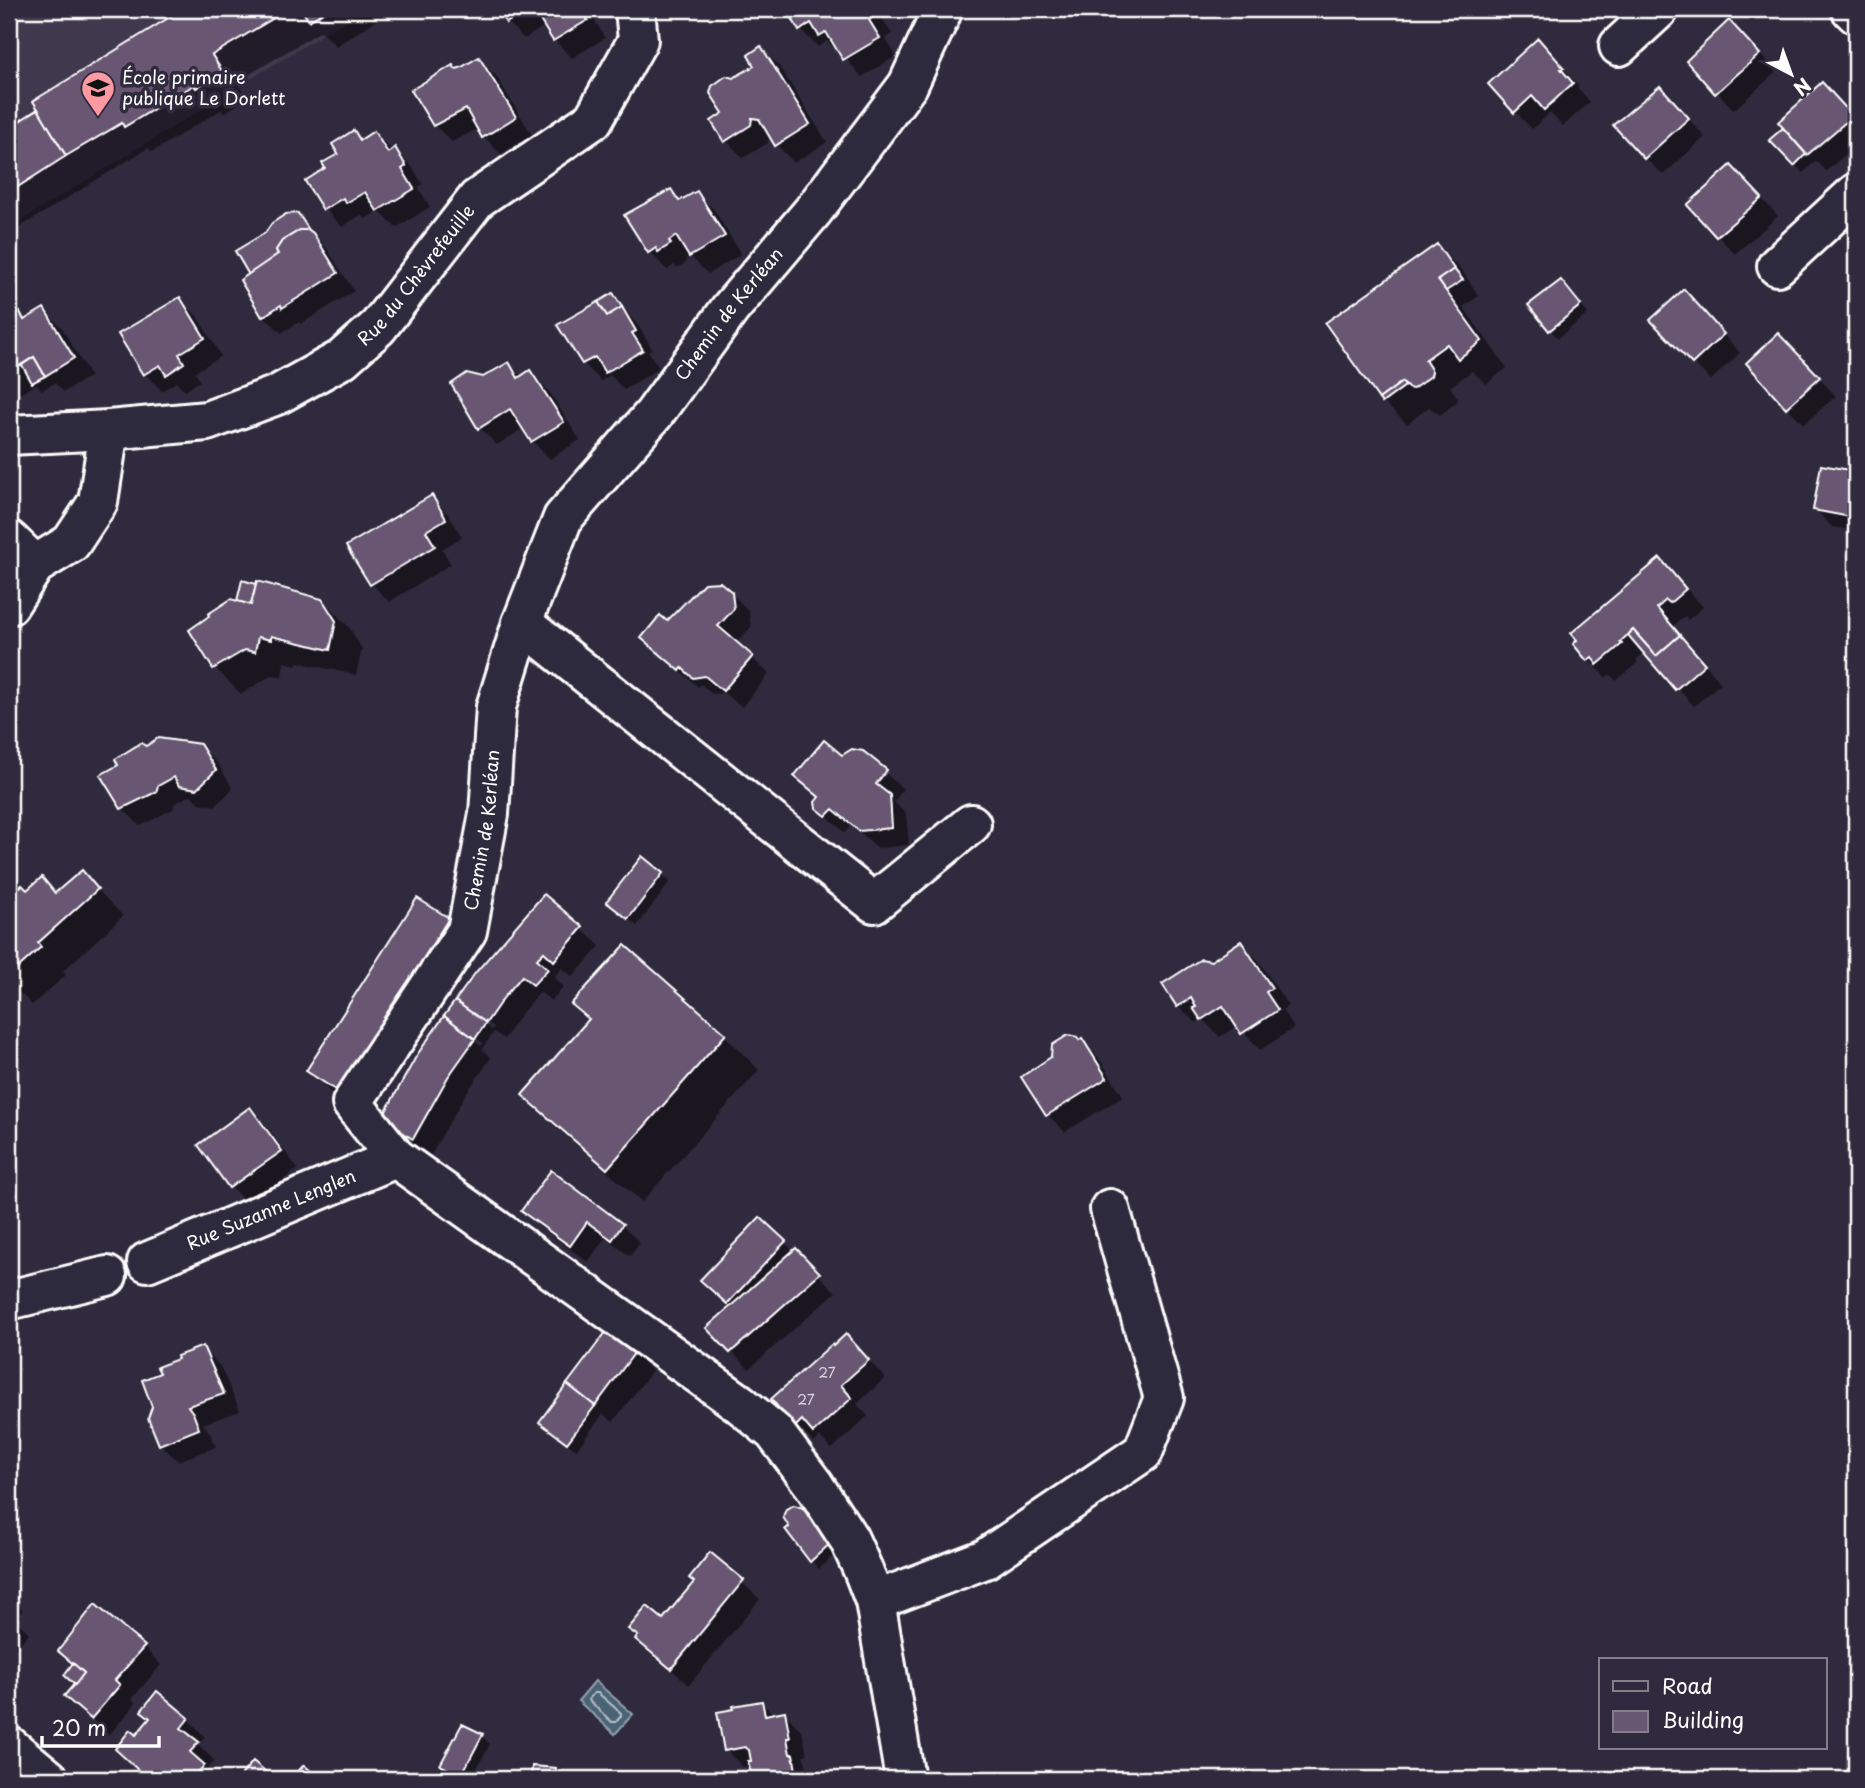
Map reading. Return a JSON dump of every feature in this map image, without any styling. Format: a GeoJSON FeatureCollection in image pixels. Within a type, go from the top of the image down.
{"type":"FeatureCollection","features":[{"type":"Feature","properties":{"kind":"street","name":"Rue du Chèvrefeuille"},"geometry":{"type":"LineString","coordinates":[[9,435],[207,421],[277,395],[342,359],[378,327],[477,199],[593,120],[638,40],[635,9]]}},
{"type":"Feature","properties":{"kind":"street","name":"Chemin de Kerléan"},"geometry":{"type":"LineString","coordinates":[[396,1158],[352,1103],[467,931],[489,814],[496,707],[522,623],[563,518],[654,414],[730,309],[813,211],[908,85],[943,9]]}},
{"type":"Feature","properties":{"kind":"street"},"geometry":{"type":"LineString","coordinates":[[1619,46],[1659,9]]}},
{"type":"Feature","properties":{"kind":"street"},"geometry":{"type":"LineString","coordinates":[[1851,9],[1856,14]]}},
{"type":"Feature","properties":{"kind":"street"},"geometry":{"type":"LineString","coordinates":[[1777,266],[1856,193]]}},
{"type":"Feature","properties":{"kind":"street"},"geometry":{"type":"LineString","coordinates":[[9,605],[22,552],[71,543],[98,502],[108,430]]}},
{"type":"Feature","properties":{"kind":"street"},"geometry":{"type":"LineString","coordinates":[[522,623],[874,903],[971,824]]}},
{"type":"Feature","properties":{"kind":"street"},"geometry":{"type":"LineString","coordinates":[[396,1158],[740,1403],[774,1432],[814,1485],[849,1539],[875,1601],[905,1779]]}},
{"type":"Feature","properties":{"kind":"street","name":"Rue Suzanne Lenglen"},"geometry":{"type":"LineString","coordinates":[[147,1262],[396,1158]]}},
{"type":"Feature","properties":{"kind":"street"},"geometry":{"type":"LineString","coordinates":[[875,1601],[985,1559],[1143,1452],[1164,1398],[1110,1209]]}},
{"type":"Feature","properties":{"kind":"street"},"geometry":{"type":"LineString","coordinates":[[9,1300],[107,1276]]}},
{"type":"Feature","properties":{"kind":"street"},"geometry":{"type":"LineString","coordinates":[[9,1746],[49,1779]]}},
{"type":"Feature","properties":{"kind":"shaded area","name":"École primaire publique Le Dorlett"},"geometry":{"type":"Polygon","coordinates":[[[9,9],[364,9],[9,228],[9,9]]]}},
{"type":"Feature","properties":{"kind":"water"},"geometry":{"type":"Polygon","coordinates":[[[595,1681],[633,1714],[615,1734],[578,1701],[595,1681]]]}},
{"type":"Feature","properties":{"kind":"building"},"geometry":{"type":"Polygon","coordinates":[[[183,9],[289,9],[212,55],[222,71],[196,88],[194,85],[124,127],[122,123],[66,156],[33,101],[183,9]]]}},
{"type":"Feature","properties":{"kind":"building"},"geometry":{"type":"Polygon","coordinates":[[[301,9],[328,9],[309,21],[301,9]]]}},
{"type":"Feature","properties":{"kind":"building"},"geometry":{"type":"Polygon","coordinates":[[[497,9],[528,9],[506,23],[497,9]]]}},
{"type":"Feature","properties":{"kind":"building"},"geometry":{"type":"Polygon","coordinates":[[[533,9],[581,9],[588,20],[553,41],[533,9]]]}},
{"type":"Feature","properties":{"kind":"building"},"geometry":{"type":"Polygon","coordinates":[[[787,9],[871,9],[875,16],[869,20],[880,38],[843,60],[826,32],[819,36],[811,23],[799,31],[787,9]]]}},
{"type":"Feature","properties":{"kind":"building"},"geometry":{"type":"Polygon","coordinates":[[[1729,20],[1760,54],[1715,94],[1686,61],[1729,20]]]}},
{"type":"Feature","properties":{"kind":"building"},"geometry":{"type":"Polygon","coordinates":[[[1538,38],[1564,68],[1561,69],[1573,83],[1544,110],[1532,96],[1514,113],[1488,84],[1538,38]]]}},
{"type":"Feature","properties":{"kind":"building"},"geometry":{"type":"Polygon","coordinates":[[[761,46],[810,124],[775,146],[759,119],[752,118],[751,125],[724,142],[711,121],[723,113],[710,93],[712,86],[726,76],[733,78],[754,66],[748,55],[761,46]]]}},
{"type":"Feature","properties":{"kind":"building"},"geometry":{"type":"Polygon","coordinates":[[[479,57],[516,117],[482,138],[466,109],[433,126],[411,90],[453,65],[455,69],[460,68],[479,57]]]}},
{"type":"Feature","properties":{"kind":"building"},"geometry":{"type":"Polygon","coordinates":[[[1822,82],[1853,116],[1807,155],[1778,122],[1822,82]]]}},
{"type":"Feature","properties":{"kind":"building"},"geometry":{"type":"Polygon","coordinates":[[[1660,86],[1689,118],[1644,159],[1613,125],[1660,86]]]}},
{"type":"Feature","properties":{"kind":"building"},"geometry":{"type":"Polygon","coordinates":[[[38,109],[66,156],[16,188],[9,175],[9,128],[38,109]]]}},
{"type":"Feature","properties":{"kind":"building"},"geometry":{"type":"Polygon","coordinates":[[[1783,128],[1806,154],[1794,166],[1769,140],[1783,128]]]}},
{"type":"Feature","properties":{"kind":"building"},"geometry":{"type":"Polygon","coordinates":[[[354,130],[360,140],[374,131],[388,153],[395,147],[406,166],[402,169],[414,189],[377,211],[365,192],[346,203],[343,198],[323,210],[305,181],[325,168],[322,163],[338,154],[332,144],[354,130]]]}},
{"type":"Feature","properties":{"kind":"building"},"geometry":{"type":"Polygon","coordinates":[[[1731,165],[1762,198],[1716,237],[1687,205],[1731,165]]]}},
{"type":"Feature","properties":{"kind":"building"},"geometry":{"type":"Polygon","coordinates":[[[671,189],[679,201],[697,191],[725,236],[689,257],[676,236],[669,241],[671,244],[658,252],[656,248],[648,253],[624,215],[671,189]]]}},
{"type":"Feature","properties":{"kind":"building"},"geometry":{"type":"Polygon","coordinates":[[[298,213],[309,230],[300,230],[282,241],[276,250],[278,254],[249,275],[235,251],[265,233],[272,223],[286,214],[298,213]]]}},
{"type":"Feature","properties":{"kind":"building"},"geometry":{"type":"Polygon","coordinates":[[[300,230],[313,233],[338,273],[282,308],[281,305],[262,317],[240,280],[278,254],[276,250],[282,241],[300,230]]]}},
{"type":"Feature","properties":{"kind":"building"},"geometry":{"type":"Polygon","coordinates":[[[1437,244],[1454,269],[1438,280],[1482,341],[1458,359],[1447,344],[1425,360],[1432,371],[1431,376],[1413,389],[1402,382],[1379,399],[1325,323],[1437,244]]]}},
{"type":"Feature","properties":{"kind":"building"},"geometry":{"type":"Polygon","coordinates":[[[1454,269],[1463,280],[1446,291],[1438,280],[1454,269]]]}},
{"type":"Feature","properties":{"kind":"building"},"geometry":{"type":"Polygon","coordinates":[[[1561,280],[1581,305],[1549,331],[1528,305],[1561,280]]]}},
{"type":"Feature","properties":{"kind":"building"},"geometry":{"type":"Polygon","coordinates":[[[1684,289],[1724,334],[1692,364],[1650,320],[1684,289]]]}},
{"type":"Feature","properties":{"kind":"building"},"geometry":{"type":"Polygon","coordinates":[[[613,293],[622,307],[607,316],[598,302],[613,293]]]}},
{"type":"Feature","properties":{"kind":"building"},"geometry":{"type":"Polygon","coordinates":[[[180,297],[205,338],[179,354],[184,363],[166,375],[160,365],[143,375],[118,334],[180,297]]]}},
{"type":"Feature","properties":{"kind":"building"},"geometry":{"type":"Polygon","coordinates":[[[598,302],[607,316],[622,307],[636,331],[632,333],[643,350],[605,373],[595,357],[582,364],[557,325],[598,302]]]}},
{"type":"Feature","properties":{"kind":"building"},"geometry":{"type":"Polygon","coordinates":[[[44,308],[74,358],[45,376],[34,357],[9,372],[9,319],[20,312],[24,320],[44,308]]]}},
{"type":"Feature","properties":{"kind":"building"},"geometry":{"type":"Polygon","coordinates":[[[1778,333],[1820,377],[1786,408],[1746,363],[1778,333]]]}},
{"type":"Feature","properties":{"kind":"building"},"geometry":{"type":"Polygon","coordinates":[[[34,357],[45,376],[32,383],[22,365],[34,357]]]}},
{"type":"Feature","properties":{"kind":"building"},"geometry":{"type":"Polygon","coordinates":[[[509,362],[518,378],[530,370],[564,422],[531,442],[510,409],[478,429],[451,384],[467,373],[483,377],[509,362]]]}},
{"type":"Feature","properties":{"kind":"building"},"geometry":{"type":"Polygon","coordinates":[[[1402,382],[1405,386],[1382,403],[1379,399],[1402,382]]]}},
{"type":"Feature","properties":{"kind":"building"},"geometry":{"type":"Polygon","coordinates":[[[1821,465],[1856,471],[1856,518],[1813,510],[1821,465]]]}},
{"type":"Feature","properties":{"kind":"building"},"geometry":{"type":"Polygon","coordinates":[[[432,495],[446,519],[426,531],[435,546],[370,585],[346,546],[432,495]]]}},
{"type":"Feature","properties":{"kind":"building"},"geometry":{"type":"Polygon","coordinates":[[[1660,558],[1686,589],[1670,603],[1666,600],[1657,608],[1680,635],[1656,656],[1633,630],[1620,642],[1622,644],[1597,665],[1592,657],[1587,661],[1573,644],[1577,640],[1571,633],[1660,558]]]}},
{"type":"Feature","properties":{"kind":"building"},"geometry":{"type":"Polygon","coordinates":[[[242,580],[256,584],[251,605],[237,601],[242,580]]]}},
{"type":"Feature","properties":{"kind":"building"},"geometry":{"type":"Polygon","coordinates":[[[257,581],[322,599],[336,621],[330,650],[271,636],[271,640],[258,637],[255,652],[245,650],[213,669],[189,630],[231,599],[251,605],[257,581]]]}},
{"type":"Feature","properties":{"kind":"building"},"geometry":{"type":"Polygon","coordinates":[[[720,582],[732,592],[734,609],[718,626],[753,656],[723,691],[705,676],[693,678],[682,668],[680,671],[641,638],[660,615],[667,621],[704,583],[720,582]]]}},
{"type":"Feature","properties":{"kind":"building"},"geometry":{"type":"Polygon","coordinates":[[[1633,630],[1656,656],[1680,635],[1705,664],[1675,690],[1628,635],[1633,630]]]}},
{"type":"Feature","properties":{"kind":"building"},"geometry":{"type":"Polygon","coordinates":[[[158,738],[200,744],[216,770],[197,789],[179,786],[174,777],[158,786],[156,792],[121,809],[100,775],[118,765],[115,759],[141,743],[146,746],[158,738]]]}},
{"type":"Feature","properties":{"kind":"building"},"geometry":{"type":"Polygon","coordinates":[[[824,740],[842,755],[852,749],[863,751],[887,770],[876,784],[890,795],[892,828],[859,831],[833,809],[826,816],[816,808],[815,802],[819,797],[794,776],[824,740]]]}},
{"type":"Feature","properties":{"kind":"building"},"geometry":{"type":"Polygon","coordinates":[[[642,856],[663,873],[628,919],[606,902],[642,856]]]}},
{"type":"Feature","properties":{"kind":"building"},"geometry":{"type":"Polygon","coordinates":[[[82,870],[98,889],[38,943],[41,947],[9,976],[9,875],[20,887],[22,885],[27,890],[42,877],[55,893],[82,870]]]}},
{"type":"Feature","properties":{"kind":"building"},"geometry":{"type":"Polygon","coordinates":[[[544,894],[583,927],[554,961],[544,952],[537,959],[548,969],[533,985],[522,976],[486,1023],[455,1001],[476,972],[544,894]]]}},
{"type":"Feature","properties":{"kind":"building"},"geometry":{"type":"Polygon","coordinates":[[[417,898],[449,918],[339,1092],[306,1071],[417,898]]]}},
{"type":"Feature","properties":{"kind":"building"},"geometry":{"type":"Polygon","coordinates":[[[1241,941],[1272,988],[1266,992],[1278,1010],[1241,1034],[1223,1006],[1201,1020],[1193,1008],[1196,1007],[1191,998],[1177,1007],[1162,984],[1201,959],[1211,961],[1241,941]]]}},
{"type":"Feature","properties":{"kind":"building"},"geometry":{"type":"Polygon","coordinates":[[[625,945],[726,1034],[607,1169],[522,1095],[589,1019],[571,1004],[625,945]]]}},
{"type":"Feature","properties":{"kind":"building"},"geometry":{"type":"Polygon","coordinates":[[[455,1001],[486,1023],[475,1039],[444,1016],[455,1001]]]}},
{"type":"Feature","properties":{"kind":"building"},"geometry":{"type":"Polygon","coordinates":[[[444,1016],[475,1039],[448,1077],[413,1139],[381,1120],[417,1055],[444,1016]]]}},
{"type":"Feature","properties":{"kind":"building"},"geometry":{"type":"Polygon","coordinates":[[[1068,1035],[1079,1040],[1082,1038],[1107,1078],[1046,1116],[1021,1077],[1051,1057],[1052,1045],[1068,1035]]]}},
{"type":"Feature","properties":{"kind":"building"},"geometry":{"type":"Polygon","coordinates":[[[250,1107],[282,1151],[229,1188],[198,1145],[250,1107]]]}},
{"type":"Feature","properties":{"kind":"building"},"geometry":{"type":"Polygon","coordinates":[[[551,1170],[623,1224],[612,1240],[587,1222],[570,1246],[521,1211],[551,1170]]]}},
{"type":"Feature","properties":{"kind":"building"},"geometry":{"type":"Polygon","coordinates":[[[760,1217],[786,1241],[727,1304],[700,1280],[760,1217]]]}},
{"type":"Feature","properties":{"kind":"building"},"geometry":{"type":"Polygon","coordinates":[[[796,1248],[820,1273],[730,1353],[706,1328],[796,1248]]]}},
{"type":"Feature","properties":{"kind":"building"},"geometry":{"type":"Polygon","coordinates":[[[606,1332],[635,1352],[595,1406],[567,1384],[606,1332]]]}},
{"type":"Feature","properties":{"kind":"building"},"geometry":{"type":"Polygon","coordinates":[[[846,1334],[869,1360],[841,1385],[852,1398],[813,1433],[802,1420],[795,1427],[771,1399],[846,1334]]]}},
{"type":"Feature","properties":{"kind":"building"},"geometry":{"type":"Polygon","coordinates":[[[203,1346],[224,1394],[188,1406],[199,1429],[159,1445],[148,1418],[152,1407],[142,1380],[160,1373],[157,1367],[203,1346]]]}},
{"type":"Feature","properties":{"kind":"building"},"geometry":{"type":"Polygon","coordinates":[[[567,1384],[595,1406],[567,1443],[539,1422],[567,1384]]]}},
{"type":"Feature","properties":{"kind":"building"},"geometry":{"type":"Polygon","coordinates":[[[794,1505],[803,1508],[807,1514],[809,1512],[832,1542],[810,1562],[785,1529],[789,1527],[783,1517],[786,1509],[794,1505]]]}},
{"type":"Feature","properties":{"kind":"building"},"geometry":{"type":"Polygon","coordinates":[[[710,1552],[744,1580],[671,1669],[635,1639],[638,1636],[628,1629],[647,1606],[663,1619],[694,1582],[689,1578],[710,1552]]]}},
{"type":"Feature","properties":{"kind":"building"},"geometry":{"type":"Polygon","coordinates":[[[95,1604],[145,1646],[115,1680],[120,1685],[91,1719],[64,1696],[84,1673],[58,1651],[95,1604]]]}},
{"type":"Feature","properties":{"kind":"building"},"geometry":{"type":"Polygon","coordinates":[[[73,1663],[84,1673],[75,1685],[64,1675],[73,1663]]]}},
{"type":"Feature","properties":{"kind":"building"},"geometry":{"type":"Polygon","coordinates":[[[157,1691],[189,1718],[181,1728],[199,1742],[190,1752],[205,1765],[192,1779],[148,1779],[115,1749],[130,1730],[136,1735],[150,1718],[141,1711],[157,1691]]]}},
{"type":"Feature","properties":{"kind":"building"},"geometry":{"type":"Polygon","coordinates":[[[762,1701],[765,1715],[785,1711],[790,1738],[787,1738],[797,1776],[752,1779],[748,1761],[751,1761],[749,1750],[745,1747],[724,1751],[717,1712],[762,1701]]]}},
{"type":"Feature","properties":{"kind":"building"},"geometry":{"type":"Polygon","coordinates":[[[462,1724],[483,1734],[461,1776],[440,1765],[462,1724]]]}},
{"type":"Feature","properties":{"kind":"building"},"geometry":{"type":"Polygon","coordinates":[[[253,1761],[271,1776],[268,1779],[238,1779],[253,1761]]]}},
{"type":"Feature","properties":{"kind":"building"},"geometry":{"type":"Polygon","coordinates":[[[304,1765],[320,1779],[291,1779],[304,1765]]]}},
{"type":"Feature","properties":{"kind":"building"},"geometry":{"type":"Polygon","coordinates":[[[532,1766],[556,1768],[555,1779],[531,1779],[532,1766]]]}},
{"type":"Feature","properties":{"kind":"place","name":"École primaire publique Le Dorlett"},"geometry":{"type":"Point","coordinates":[98,118]}}]}
